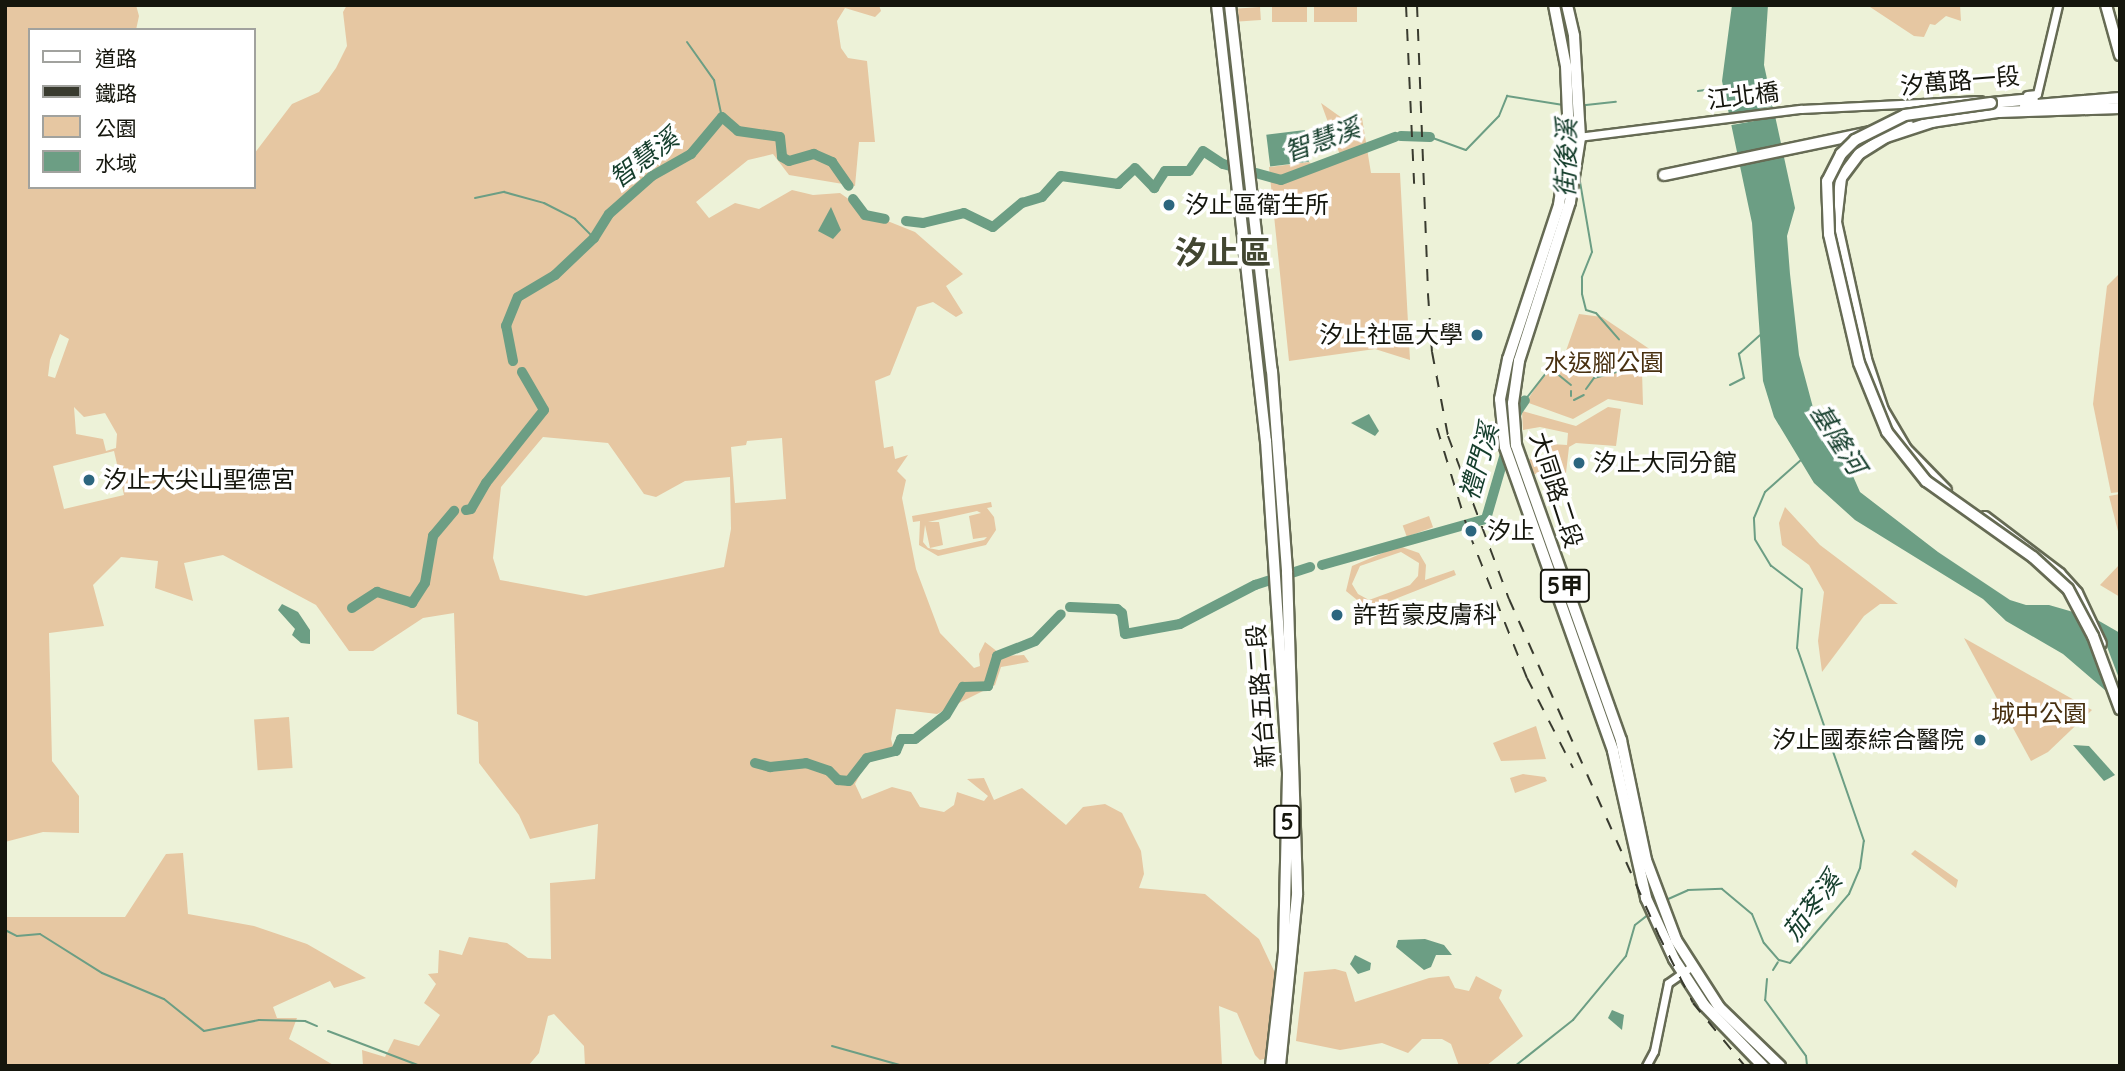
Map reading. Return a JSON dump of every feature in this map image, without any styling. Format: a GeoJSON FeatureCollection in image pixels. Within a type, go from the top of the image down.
{"type":"FeatureCollection","features":[{"type":"Feature","properties":{"kind":"highway"},"geometry":{"type":"LineString","coordinates":[[2107,8],[2120,55]]}},
{"type":"Feature","properties":{"kind":"highway"},"geometry":{"type":"LineString","coordinates":[[2120,98],[2046,101],[1905,115],[1855,140],[1841,154],[1828,181],[1829,234],[1859,363],[1887,432],[1926,481],[2033,557],[2068,589],[2093,636],[2120,709]]}},
{"type":"Feature","properties":{"kind":"highway"},"geometry":{"type":"LineString","coordinates":[[1664,175],[1809,141],[1935,121],[1995,108],[2120,108]]}},
{"type":"Feature","properties":{"kind":"highway"},"geometry":{"type":"LineString","coordinates":[[1935,121],[1886,137],[1859,154],[1847,167],[1836,192],[1840,242],[1866,359],[1883,410],[1906,449],[1938,483],[2043,557],[2077,593],[2120,696]]}},
{"type":"Feature","properties":{"kind":"main road","name":"新台五路二段"},"geometry":{"type":"LineString","coordinates":[[1217,5],[1256,366],[1288,774],[1284,952],[1271,1066]]}},
{"type":"Feature","properties":{"kind":"main road","name":"新台五路二段"},"geometry":{"type":"LineString","coordinates":[[1230,5],[1249,193],[1272,371],[1287,572],[1297,802],[1293,954],[1280,1066]]}},
{"type":"Feature","properties":{"kind":"main road","name":"大同路二段"},"geometry":{"type":"LineString","coordinates":[[1554,5],[1572,82],[1568,121],[1578,135]]}},
{"type":"Feature","properties":{"kind":"main road","name":"大同路二段"},"geometry":{"type":"LineString","coordinates":[[1567,5],[1578,135],[1530,309],[1500,399],[1505,447],[1613,751],[1651,896],[1686,969],[1713,1015],[1763,1066]]}},
{"type":"Feature","properties":{"kind":"main road","name":"大同路二段"},"geometry":{"type":"LineString","coordinates":[[1530,309],[1519,361],[1513,421],[1516,445],[1620,740],[1651,896]]}},
{"type":"Feature","properties":{"kind":"main road"},"geometry":{"type":"LineString","coordinates":[[1505,447],[1516,445]]}},
{"type":"Feature","properties":{"kind":"main road","name":"大同路二段"},"geometry":{"type":"LineString","coordinates":[[1686,969],[1719,1007],[1780,1066]]}},
{"type":"Feature","properties":{"kind":"street","name":"汐萬路一段"},"geometry":{"type":"LineString","coordinates":[[1796,110],[2037,94],[2058,5]]}},
{"type":"Feature","properties":{"kind":"street","name":"江北橋"},"geometry":{"type":"LineString","coordinates":[[1578,135],[1796,110]]}},
{"type":"Feature","properties":{"kind":"street"},"geometry":{"type":"LineString","coordinates":[[1646,1066],[1654,1051],[1668,983],[1686,969]]}},
{"type":"Feature","properties":{"kind":"green space"},"geometry":{"type":"Polygon","coordinates":[[[5,5],[136,5],[139,16],[136,28],[28,28],[28,189],[256,189],[256,151],[292,104],[319,92],[347,46],[343,12],[347,5],[879,5],[881,11],[875,17],[845,8],[837,21],[841,48],[848,58],[867,61],[875,142],[859,142],[855,186],[789,175],[773,154],[748,160],[696,202],[709,218],[735,203],[759,209],[792,190],[813,195],[840,193],[870,214],[915,232],[963,274],[946,286],[963,313],[956,317],[933,302],[917,307],[890,375],[875,381],[884,448],[893,446],[895,459],[908,455],[897,471],[906,480],[902,498],[916,569],[940,633],[974,668],[980,666],[979,654],[985,642],[1003,656],[1024,655],[1029,662],[1001,667],[995,685],[937,714],[896,709],[891,739],[895,755],[866,763],[855,784],[862,799],[892,787],[911,792],[920,807],[944,812],[954,805],[957,792],[984,801],[988,796],[967,779],[984,778],[994,800],[1022,788],[1066,825],[1083,807],[1105,804],[1122,813],[1141,851],[1144,874],[1139,888],[1205,894],[1259,939],[1277,977],[1267,1058],[1260,1060],[1255,1055],[1237,1013],[1219,1006],[1222,1066],[585,1066],[584,1046],[554,1014],[548,1016],[539,1053],[528,1066],[363,1066],[362,1050],[385,1057],[394,1039],[419,1046],[440,1015],[424,1003],[436,984],[428,974],[438,973],[439,950],[462,955],[469,937],[507,943],[528,958],[551,959],[550,883],[595,879],[598,824],[530,839],[519,815],[479,763],[478,722],[457,714],[454,613],[423,618],[373,651],[349,651],[316,605],[223,555],[184,563],[193,601],[155,588],[158,561],[121,557],[93,585],[104,626],[49,633],[52,761],[79,796],[79,833],[43,832],[5,842],[5,5]],[[60,334],[50,360],[48,376],[55,378],[69,339],[60,334]],[[74,407],[76,434],[103,439],[106,451],[116,448],[117,434],[105,413],[84,417],[74,407]],[[543,437],[501,487],[493,558],[500,580],[586,596],[724,567],[731,529],[730,477],[685,481],[656,497],[644,494],[608,443],[543,437]],[[782,438],[747,441],[746,445],[731,447],[735,503],[786,499],[782,438]],[[114,451],[53,466],[64,509],[124,495],[114,451]]]}},
{"type":"Feature","properties":{"kind":"green space"},"geometry":{"type":"Polygon","coordinates":[[[1272,5],[1307,5],[1307,22],[1272,22],[1272,5]]]}},
{"type":"Feature","properties":{"kind":"green space"},"geometry":{"type":"Polygon","coordinates":[[[1314,5],[1357,5],[1357,22],[1314,22],[1314,5]]]}},
{"type":"Feature","properties":{"kind":"green space"},"geometry":{"type":"Polygon","coordinates":[[[1867,5],[1960,5],[1961,21],[1946,16],[1935,25],[1930,24],[1924,37],[1914,36],[1867,5]]]}},
{"type":"Feature","properties":{"kind":"green space"},"geometry":{"type":"Polygon","coordinates":[[[1260,7],[1261,20],[1239,22],[1238,9],[1260,7]]]}},
{"type":"Feature","properties":{"kind":"green space"},"geometry":{"type":"Polygon","coordinates":[[[1321,103],[1342,118],[1362,118],[1371,173],[1400,173],[1410,360],[1375,349],[1289,361],[1269,167],[1309,162],[1314,166],[1340,155],[1321,103]]]}},
{"type":"Feature","properties":{"kind":"green space"},"geometry":{"type":"Polygon","coordinates":[[[2120,273],[2120,492],[2111,493],[2093,404],[2107,286],[2120,273]]]}},
{"type":"Feature","properties":{"kind":"green space","name":"水返腳公園"},"geometry":{"type":"Polygon","coordinates":[[[1579,314],[1602,317],[1651,350],[1650,364],[1642,371],[1643,405],[1608,399],[1573,419],[1526,402],[1544,375],[1561,365],[1579,314]]]}},
{"type":"Feature","properties":{"kind":"green space"},"geometry":{"type":"Polygon","coordinates":[[[1608,407],[1621,409],[1616,446],[1576,443],[1569,447],[1566,473],[1533,474],[1529,459],[1548,456],[1551,444],[1567,445],[1568,433],[1540,427],[1523,430],[1522,411],[1576,426],[1608,407]]]}},
{"type":"Feature","properties":{"kind":"green space"},"geometry":{"type":"Polygon","coordinates":[[[2120,494],[2120,539],[2109,496],[2120,494]]]}},
{"type":"Feature","properties":{"kind":"green space"},"geometry":{"type":"Polygon","coordinates":[[[991,502],[992,507],[987,508],[994,517],[996,530],[986,545],[938,556],[919,545],[920,521],[913,522],[912,516],[991,502]],[[977,511],[928,522],[939,522],[943,545],[930,548],[925,525],[923,542],[928,548],[939,550],[984,540],[987,537],[973,539],[969,516],[981,513],[977,511]]]}},
{"type":"Feature","properties":{"kind":"green space"},"geometry":{"type":"Polygon","coordinates":[[[1785,507],[1820,545],[1898,604],[1880,604],[1864,616],[1822,672],[1818,641],[1824,592],[1809,565],[1782,545],[1779,523],[1785,507]]]}},
{"type":"Feature","properties":{"kind":"green space"},"geometry":{"type":"Polygon","coordinates":[[[1429,516],[1433,527],[1407,537],[1403,526],[1429,516]]]}},
{"type":"Feature","properties":{"kind":"green space"},"geometry":{"type":"Polygon","coordinates":[[[1399,546],[1419,553],[1426,565],[1425,580],[1454,570],[1456,575],[1357,614],[1354,608],[1362,604],[1346,591],[1352,566],[1399,546]],[[1401,552],[1360,566],[1352,584],[1358,594],[1369,600],[1410,585],[1418,576],[1419,563],[1401,552]]]}},
{"type":"Feature","properties":{"kind":"green space"},"geometry":{"type":"Polygon","coordinates":[[[2120,564],[2120,597],[2100,585],[2120,564]]]}},
{"type":"Feature","properties":{"kind":"green space","name":"城中公園"},"geometry":{"type":"Polygon","coordinates":[[[1964,638],[2092,710],[2048,752],[2031,761],[1964,638]]]}},
{"type":"Feature","properties":{"kind":"green space"},"geometry":{"type":"Polygon","coordinates":[[[289,717],[293,768],[258,770],[254,719],[289,717]]]}},
{"type":"Feature","properties":{"kind":"green space"},"geometry":{"type":"Polygon","coordinates":[[[1536,726],[1546,759],[1501,761],[1493,743],[1536,726]]]}},
{"type":"Feature","properties":{"kind":"green space"},"geometry":{"type":"Polygon","coordinates":[[[1523,774],[1545,777],[1547,781],[1515,793],[1510,778],[1523,774]]]}},
{"type":"Feature","properties":{"kind":"green space"},"geometry":{"type":"Polygon","coordinates":[[[1915,850],[1958,880],[1956,888],[1911,854],[1915,850]]]}},
{"type":"Feature","properties":{"kind":"green space"},"geometry":{"type":"Polygon","coordinates":[[[183,853],[188,914],[254,926],[307,944],[366,978],[334,988],[330,981],[273,1007],[277,1018],[297,1018],[289,1039],[335,1066],[5,1066],[5,917],[125,917],[166,854],[183,853]]]}},
{"type":"Feature","properties":{"kind":"green space"},"geometry":{"type":"Polygon","coordinates":[[[1335,969],[1346,972],[1355,1002],[1429,978],[1449,976],[1455,988],[1469,991],[1476,976],[1502,990],[1499,998],[1523,1036],[1486,1066],[1459,1066],[1451,1044],[1442,1039],[1422,1039],[1408,1053],[1382,1043],[1340,1050],[1296,1041],[1304,972],[1335,969]]]}},
{"type":"Feature","properties":{"kind":"water","name":"基隆河"},"geometry":{"type":"Polygon","coordinates":[[[1732,5],[1768,5],[1764,65],[1795,208],[1787,236],[1790,274],[1799,355],[1815,415],[1829,422],[1860,492],[1938,552],[2010,600],[2026,605],[2049,605],[2094,618],[2120,633],[2120,703],[2063,654],[2006,621],[1983,599],[1855,520],[1814,483],[1774,417],[1763,381],[1752,223],[1722,81],[1732,5]]]}},
{"type":"Feature","properties":{"kind":"water"},"geometry":{"type":"Polygon","coordinates":[[[1305,130],[1309,162],[1270,167],[1266,135],[1305,130]]]}},
{"type":"Feature","properties":{"kind":"water"},"geometry":{"type":"Polygon","coordinates":[[[831,207],[841,230],[833,239],[818,231],[831,207]]]}},
{"type":"Feature","properties":{"kind":"water"},"geometry":{"type":"Polygon","coordinates":[[[1369,414],[1379,431],[1375,436],[1351,423],[1369,414]]]}},
{"type":"Feature","properties":{"kind":"water"},"geometry":{"type":"Polygon","coordinates":[[[282,604],[298,612],[310,630],[310,644],[301,643],[292,635],[295,629],[278,610],[282,604]]]}},
{"type":"Feature","properties":{"kind":"water"},"geometry":{"type":"Polygon","coordinates":[[[2073,745],[2089,746],[2115,775],[2104,781],[2073,745]]]}},
{"type":"Feature","properties":{"kind":"water"},"geometry":{"type":"Polygon","coordinates":[[[1425,939],[1444,945],[1452,955],[1436,955],[1431,967],[1424,970],[1396,947],[1398,940],[1425,939]]]}},
{"type":"Feature","properties":{"kind":"water"},"geometry":{"type":"Polygon","coordinates":[[[1355,955],[1371,963],[1370,970],[1358,974],[1350,964],[1355,955]]]}},
{"type":"Feature","properties":{"kind":"water"},"geometry":{"type":"Polygon","coordinates":[[[1612,1010],[1624,1015],[1622,1030],[1608,1018],[1612,1010]]]}},
{"type":"Feature","properties":{"kind":"pier"},"geometry":{"type":"Polygon","coordinates":[[[1776,106],[1778,117],[1728,126],[1726,115],[1776,106]]]}},
{"type":"Feature","properties":{"kind":"pier"},"geometry":{"type":"Polygon","coordinates":[[[2077,610],[2093,615],[2098,623],[2120,681],[2120,707],[2077,610]]]}},
{"type":"Feature","properties":{"kind":"waterway"},"geometry":{"type":"LineString","coordinates":[[687,42],[714,80],[722,117]]}},
{"type":"Feature","properties":{"kind":"waterway","name":"智慧溪"},"geometry":{"type":"LineString","coordinates":[[1698,91],[1725,87]]}},
{"type":"Feature","properties":{"kind":"waterway","name":"智慧溪"},"geometry":{"type":"LineString","coordinates":[[1430,137],[1466,150],[1499,116],[1507,96],[1563,105]]}},
{"type":"Feature","properties":{"kind":"waterway","name":"智慧溪"},"geometry":{"type":"LineString","coordinates":[[1586,105],[1616,102]]}},
{"type":"Feature","properties":{"kind":"waterway","name":"街後溪"},"geometry":{"type":"LineString","coordinates":[[1584,118],[1585,105]]}},
{"type":"Feature","properties":{"kind":"waterway","name":"智慧溪"},"geometry":{"type":"LineString","coordinates":[[513,361],[506,326],[518,297],[555,275],[594,238],[609,214],[652,176],[691,154],[722,117],[738,131],[780,137],[782,157],[789,161],[814,154],[832,162],[849,186]]}},
{"type":"Feature","properties":{"kind":"waterway","name":"智慧溪"},"geometry":{"type":"LineString","coordinates":[[1401,136],[1430,137]]}},
{"type":"Feature","properties":{"kind":"waterway","name":"智慧溪"},"geometry":{"type":"LineString","coordinates":[[906,221],[923,223],[964,213],[993,227],[1022,203],[1042,197],[1061,176],[1118,184],[1135,168],[1154,188],[1165,171],[1189,171],[1203,151],[1223,164],[1281,180],[1395,137]]}},
{"type":"Feature","properties":{"kind":"waterway","name":"街後溪"},"geometry":{"type":"LineString","coordinates":[[1579,176],[1592,252],[1582,277],[1582,294],[1586,310],[1596,313],[1619,339]]}},
{"type":"Feature","properties":{"kind":"waterway"},"geometry":{"type":"LineString","coordinates":[[475,198],[504,192],[544,203],[575,219],[594,238]]}},
{"type":"Feature","properties":{"kind":"waterway","name":"智慧溪"},"geometry":{"type":"LineString","coordinates":[[853,199],[865,215],[885,219]]}},
{"type":"Feature","properties":{"kind":"waterway","name":"禮門溪"},"geometry":{"type":"LineString","coordinates":[[1730,385],[1744,378],[1739,354],[1760,335]]}},
{"type":"Feature","properties":{"kind":"waterway"},"geometry":{"type":"LineString","coordinates":[[1626,350],[1646,367]]}},
{"type":"Feature","properties":{"kind":"waterway","name":"禮門溪"},"geometry":{"type":"LineString","coordinates":[[1634,368],[1645,367]]}},
{"type":"Feature","properties":{"kind":"waterway","name":"禮門溪"},"geometry":{"type":"LineString","coordinates":[[1525,400],[1550,368],[1571,385]]}},
{"type":"Feature","properties":{"kind":"waterway","name":"禮門溪"},"geometry":{"type":"LineString","coordinates":[[1586,389],[1594,378],[1628,369]]}},
{"type":"Feature","properties":{"kind":"waterway","name":"智慧溪"},"geometry":{"type":"LineString","coordinates":[[466,510],[471,509],[486,483],[544,410],[522,372]]}},
{"type":"Feature","properties":{"kind":"waterway","name":"禮門溪"},"geometry":{"type":"LineString","coordinates":[[1571,391],[1571,396]]}},
{"type":"Feature","properties":{"kind":"waterway","name":"禮門溪"},"geometry":{"type":"LineString","coordinates":[[1574,400],[1584,395]]}},
{"type":"Feature","properties":{"kind":"waterway","name":"禮門溪"},"geometry":{"type":"LineString","coordinates":[[1322,565],[1486,519],[1517,412],[1525,400]]}},
{"type":"Feature","properties":{"kind":"waterway","name":"茄苳溪"},"geometry":{"type":"LineString","coordinates":[[1666,900],[1688,890],[1722,889],[1752,914],[1764,943],[1779,960],[1790,963],[1849,894],[1860,868],[1864,841],[1797,648],[1802,589],[1771,566],[1755,539],[1754,518],[1765,492],[1802,459]]}},
{"type":"Feature","properties":{"kind":"waterway","name":"智慧溪"},"geometry":{"type":"LineString","coordinates":[[352,608],[377,592],[412,603],[425,583],[433,536],[454,511]]}},
{"type":"Feature","properties":{"kind":"waterway","name":"禮門溪"},"geometry":{"type":"LineString","coordinates":[[1070,607],[1117,609],[1122,613],[1125,634],[1180,624],[1255,585],[1310,567]]}},
{"type":"Feature","properties":{"kind":"waterway","name":"禮門溪"},"geometry":{"type":"LineString","coordinates":[[755,763],[770,767],[806,763],[829,771],[838,780],[849,781],[867,758],[896,751],[901,739],[915,739],[946,715],[963,687],[988,686],[997,656],[1035,641],[1061,614]]}},
{"type":"Feature","properties":{"kind":"waterway","name":"茄苳溪"},"geometry":{"type":"LineString","coordinates":[[1515,1066],[1573,1020],[1626,956],[1635,925],[1648,915]]}},
{"type":"Feature","properties":{"kind":"waterway"},"geometry":{"type":"LineString","coordinates":[[5,930],[17,936],[40,934],[102,973],[164,999],[204,1031],[259,1020],[305,1021],[317,1026]]}},
{"type":"Feature","properties":{"kind":"waterway"},"geometry":{"type":"LineString","coordinates":[[1773,970],[1778,962]]}},
{"type":"Feature","properties":{"kind":"waterway"},"geometry":{"type":"LineString","coordinates":[[1767,979],[1765,1000],[1806,1056],[1807,1066]]}},
{"type":"Feature","properties":{"kind":"waterway"},"geometry":{"type":"LineString","coordinates":[[328,1031],[420,1066]]}},
{"type":"Feature","properties":{"kind":"waterway"},"geometry":{"type":"LineString","coordinates":[[832,1046],[903,1066]]}},
{"type":"Feature","properties":{"kind":"railway"},"geometry":{"type":"LineString","coordinates":[[1406,5],[1414,184]]}},
{"type":"Feature","properties":{"kind":"railway"},"geometry":{"type":"LineString","coordinates":[[1417,5],[1432,352],[1448,436],[1509,599],[1658,934],[1693,1003],[1745,1066]]}},
{"type":"Feature","properties":{"kind":"railway"},"geometry":{"type":"LineString","coordinates":[[1437,428],[1469,533],[1527,678],[1573,768]]}},
{"type":"Feature","properties":{"kind":"place","name":"汐止區衛生所"},"geometry":{"type":"Point","coordinates":[1169,205]}},
{"type":"Feature","properties":{"kind":"place","name":"汐止社區大學"},"geometry":{"type":"Point","coordinates":[1477,335]}},
{"type":"Feature","properties":{"kind":"place","name":"汐止大同分館"},"geometry":{"type":"Point","coordinates":[1579,463]}},
{"type":"Feature","properties":{"kind":"place","name":"汐止大尖山聖德宮"},"geometry":{"type":"Point","coordinates":[89,480]}},
{"type":"Feature","properties":{"kind":"place","name":"汐止"},"geometry":{"type":"Point","coordinates":[1471,531]}},
{"type":"Feature","properties":{"kind":"place","name":"許哲豪皮膚科"},"geometry":{"type":"Point","coordinates":[1337,615]}},
{"type":"Feature","properties":{"kind":"place","name":"汐止國泰綜合醫院"},"geometry":{"type":"Point","coordinates":[1980,740]}},
{"type":"Feature","properties":{"kind":"district","name":"汐止區"},"geometry":{"type":"Point","coordinates":[1223,252]}}]}
